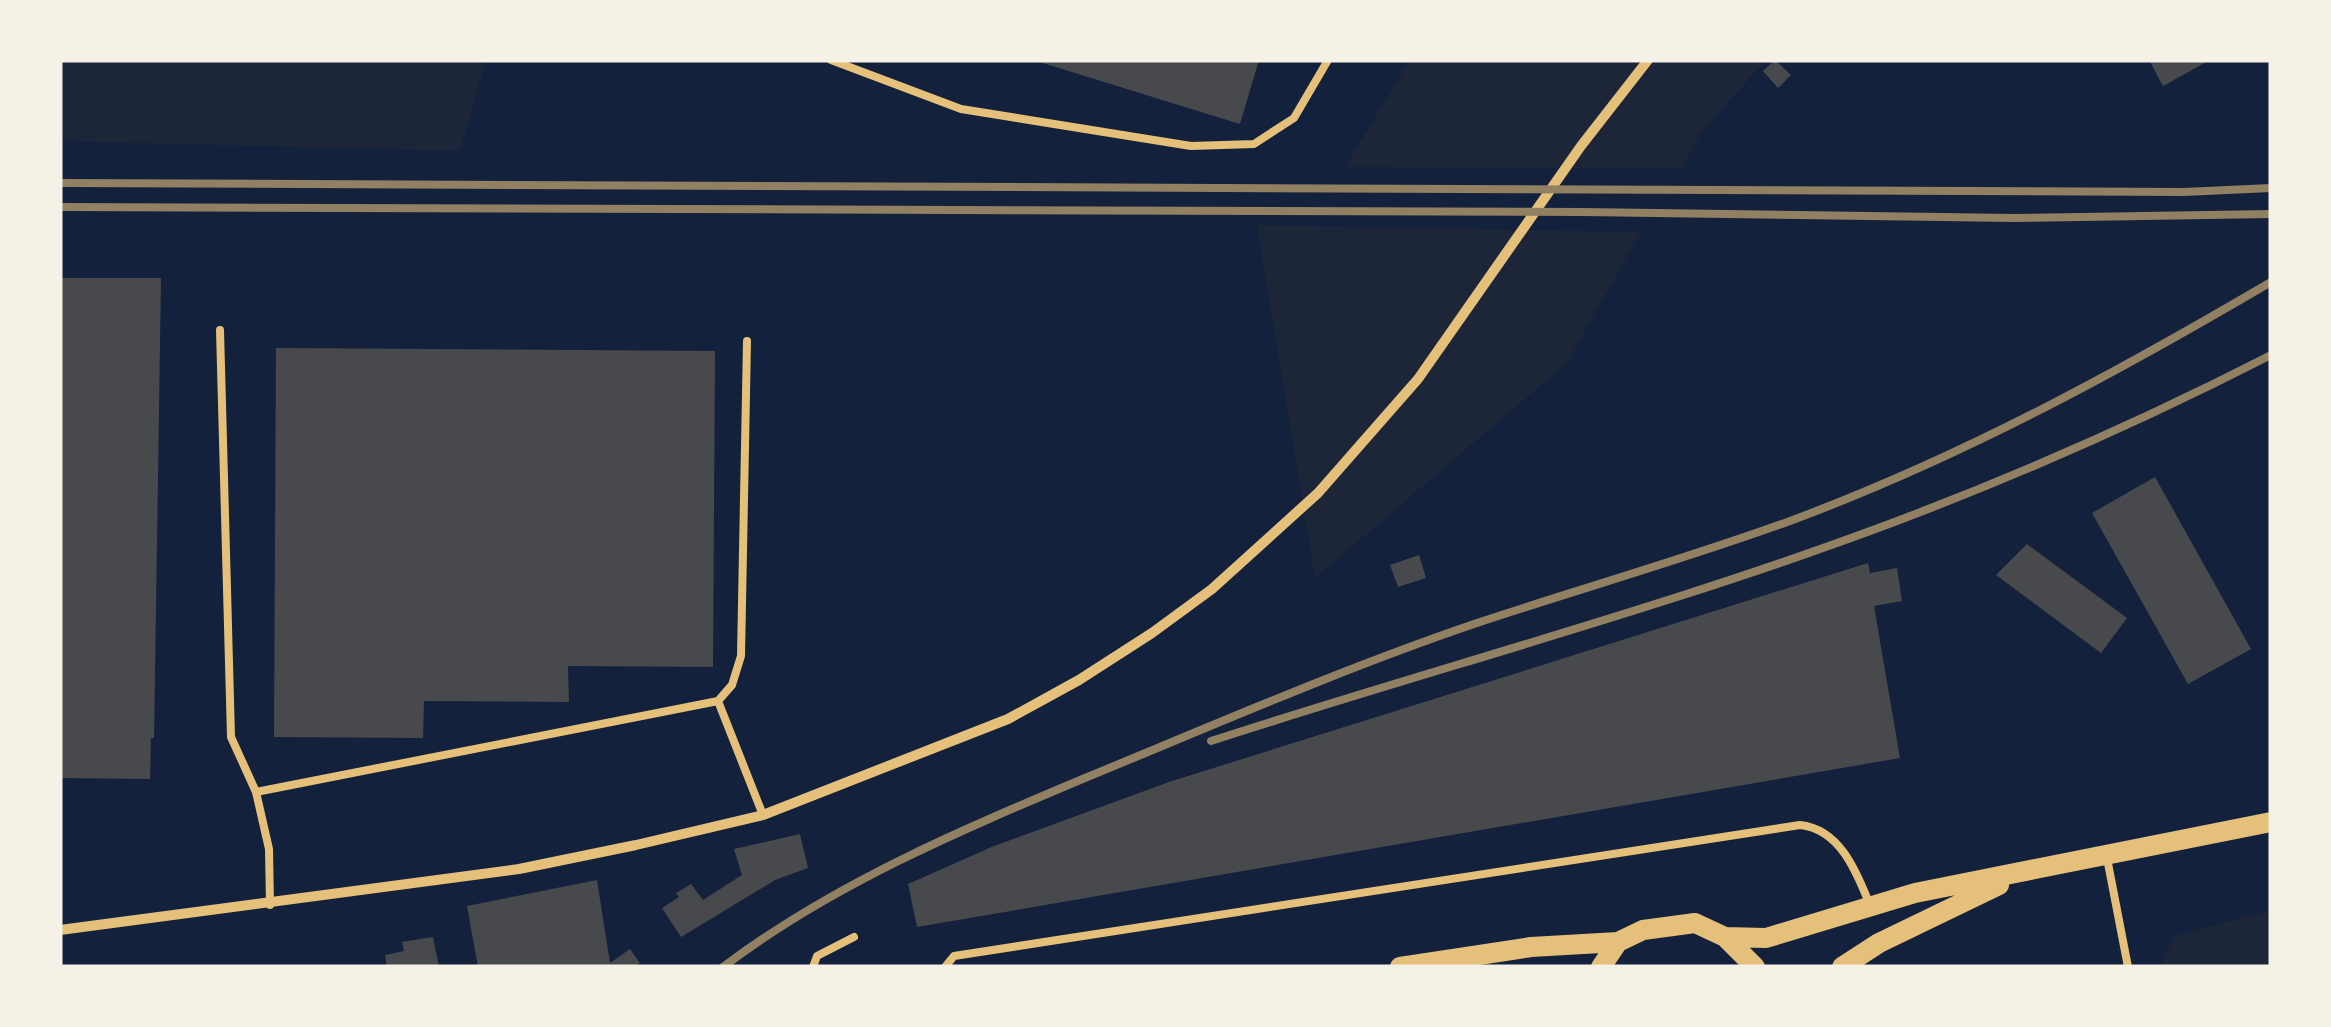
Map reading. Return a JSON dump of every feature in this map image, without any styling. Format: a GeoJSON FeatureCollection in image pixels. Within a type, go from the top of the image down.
{"type":"FeatureCollection","features":[{"type":"Feature","properties":{"kind":"main road"},"geometry":{"type":"LineString","coordinates":[[1726,937],[1766,938],[1914,893],[2271,822]]}},
{"type":"Feature","properties":{"kind":"main road"},"geometry":{"type":"LineString","coordinates":[[1842,967],[1879,942],[2024,873]]}},
{"type":"Feature","properties":{"kind":"main road"},"geometry":{"type":"LineString","coordinates":[[1400,967],[1530,947],[1618,942],[1643,930],[1695,923],[1726,937],[1755,967]]}},
{"type":"Feature","properties":{"kind":"main road"},"geometry":{"type":"LineString","coordinates":[[1601,967],[1618,942]]}},
{"type":"Feature","properties":{"kind":"street"},"geometry":{"type":"LineString","coordinates":[[60,930],[519,869],[762,815],[1008,719],[1079,680],[1182,611],[1269,539],[1318,492],[1418,379],[1580,146],[1648,60]]}},
{"type":"Feature","properties":{"kind":"lane"},"geometry":{"type":"LineString","coordinates":[[831,60],[961,110],[1191,146],[1254,144],[1294,118],[1328,60]]}},
{"type":"Feature","properties":{"kind":"lane"},"geometry":{"type":"LineString","coordinates":[[220,330],[231,737],[256,792],[269,848],[270,904]]}},
{"type":"Feature","properties":{"kind":"lane"},"geometry":{"type":"LineString","coordinates":[[256,792],[718,700],[732,684],[742,656],[747,341]]}},
{"type":"Feature","properties":{"kind":"lane"},"geometry":{"type":"LineString","coordinates":[[718,700],[762,815]]}},
{"type":"Feature","properties":{"kind":"lane"},"geometry":{"type":"LineString","coordinates":[[945,967],[954,956],[1800,826],[1817,827],[1833,838],[1862,884],[1870,908]]}},
{"type":"Feature","properties":{"kind":"lane"},"geometry":{"type":"LineString","coordinates":[[2107,856],[2128,967]]}},
{"type":"Feature","properties":{"kind":"lane"},"geometry":{"type":"LineString","coordinates":[[813,967],[818,956],[854,937]]}},
{"type":"Feature","properties":{"kind":"shaded area"},"geometry":{"type":"Polygon","coordinates":[[[60,60],[486,60],[460,151],[60,141],[60,60]]]}},
{"type":"Feature","properties":{"kind":"shaded area"},"geometry":{"type":"Polygon","coordinates":[[[1410,60],[1766,60],[1701,132],[1682,169],[1345,167],[1410,60]]]}},
{"type":"Feature","properties":{"kind":"shaded area"},"geometry":{"type":"Polygon","coordinates":[[[1257,225],[1641,232],[1566,364],[1315,578],[1257,225]]]}},
{"type":"Feature","properties":{"kind":"shaded area"},"geometry":{"type":"Polygon","coordinates":[[[2271,910],[2271,967],[2160,967],[2174,936],[2271,910]]]}},
{"type":"Feature","properties":{"kind":"building"},"geometry":{"type":"Polygon","coordinates":[[[1033,60],[1259,60],[1240,124],[1033,60]]]}},
{"type":"Feature","properties":{"kind":"building"},"geometry":{"type":"Polygon","coordinates":[[[1775,60],[1791,75],[1778,88],[1763,71],[1775,60]]]}},
{"type":"Feature","properties":{"kind":"building"},"geometry":{"type":"Polygon","coordinates":[[[2149,60],[2210,60],[2163,86],[2149,60]]]}},
{"type":"Feature","properties":{"kind":"building"},"geometry":{"type":"Polygon","coordinates":[[[60,278],[161,278],[154,738],[150,779],[60,778],[60,278]]]}},
{"type":"Feature","properties":{"kind":"building"},"geometry":{"type":"Polygon","coordinates":[[[276,348],[715,351],[713,667],[568,666],[569,702],[424,701],[423,738],[274,737],[276,348]]]}},
{"type":"Feature","properties":{"kind":"building"},"geometry":{"type":"Polygon","coordinates":[[[2155,477],[2251,649],[2188,684],[2092,513],[2155,477]]]}},
{"type":"Feature","properties":{"kind":"building"},"geometry":{"type":"Polygon","coordinates":[[[2027,544],[2127,618],[2101,653],[1996,575],[2027,544]]]}},
{"type":"Feature","properties":{"kind":"building"},"geometry":{"type":"Polygon","coordinates":[[[1419,555],[1426,578],[1398,587],[1390,565],[1419,555]]]}},
{"type":"Feature","properties":{"kind":"building"},"geometry":{"type":"Polygon","coordinates":[[[1868,563],[1870,573],[1897,568],[1902,601],[1874,606],[1900,758],[917,927],[908,884],[994,846],[1169,782],[1868,563]]]}},
{"type":"Feature","properties":{"kind":"building"},"geometry":{"type":"Polygon","coordinates":[[[800,834],[808,868],[775,880],[681,937],[662,908],[679,897],[676,893],[691,884],[703,900],[742,875],[734,849],[800,834]]]}},
{"type":"Feature","properties":{"kind":"building"},"geometry":{"type":"Polygon","coordinates":[[[597,880],[610,963],[630,949],[640,963],[634,967],[478,967],[467,906],[597,880]]]}},
{"type":"Feature","properties":{"kind":"building"},"geometry":{"type":"Polygon","coordinates":[[[433,937],[439,967],[387,967],[385,955],[404,951],[402,942],[433,937]]]}},
{"type":"Feature","properties":{"kind":"railway"},"geometry":{"type":"LineString","coordinates":[[60,183],[2184,192],[2271,188]]}},
{"type":"Feature","properties":{"kind":"railway"},"geometry":{"type":"LineString","coordinates":[[60,207],[1583,212],[2015,218],[2271,214]]}},
{"type":"Feature","properties":{"kind":"railway"},"geometry":{"type":"LineString","coordinates":[[723,967],[808,910],[898,861],[1085,778],[1425,641],[1751,535],[1915,470],[2096,381],[2271,282]]}},
{"type":"Feature","properties":{"kind":"railway"},"geometry":{"type":"LineString","coordinates":[[1211,741],[1812,552],[1992,484],[2271,355]]}}]}
